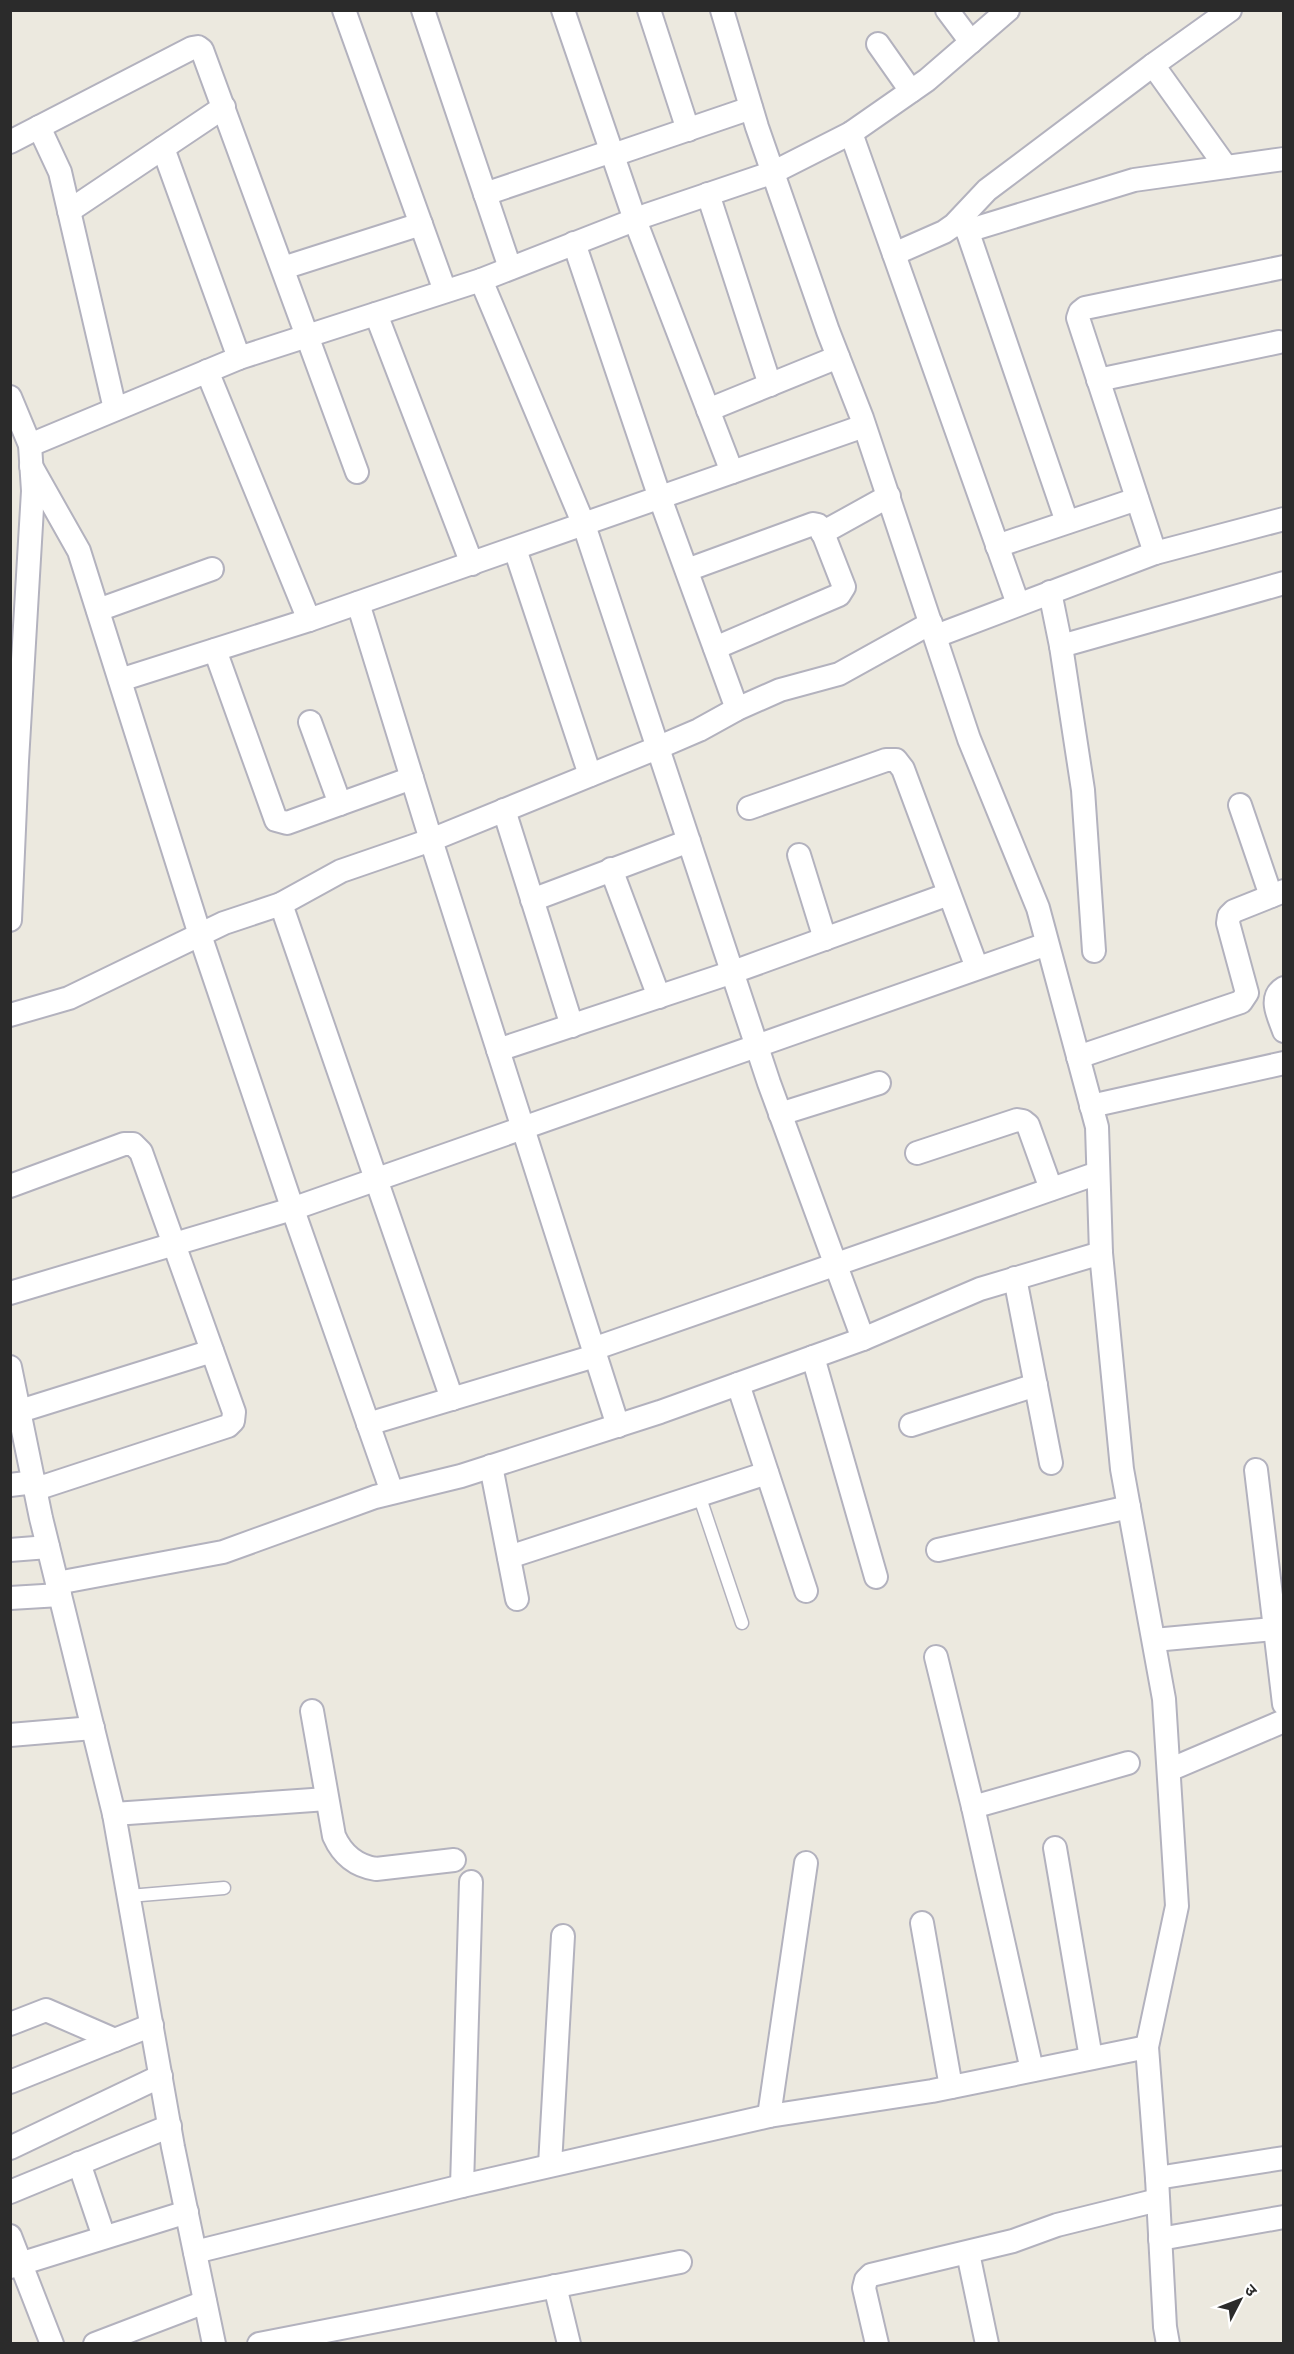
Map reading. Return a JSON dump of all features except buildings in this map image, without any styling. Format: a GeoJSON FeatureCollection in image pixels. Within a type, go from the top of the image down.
{"type":"FeatureCollection","features":[{"type":"Feature","properties":{"kind":"street"},"geometry":{"type":"LineString","coordinates":[[344,10],[445,291]]}},
{"type":"Feature","properties":{"kind":"street"},"geometry":{"type":"LineString","coordinates":[[423,10],[510,268]]}},
{"type":"Feature","properties":{"kind":"street"},"geometry":{"type":"LineString","coordinates":[[563,10],[635,220],[732,472]]}},
{"type":"Feature","properties":{"kind":"street"},"geometry":{"type":"LineString","coordinates":[[649,10],[688,130]]}},
{"type":"Feature","properties":{"kind":"street"},"geometry":{"type":"LineString","coordinates":[[722,10],[751,108],[796,242],[889,496],[969,739],[1038,909],[1097,1127],[1101,1253],[1122,1469],[1164,1699],[1177,1906],[1147,2047],[1165,2327],[1168,2343]]}},
{"type":"Feature","properties":{"kind":"street"},"geometry":{"type":"LineString","coordinates":[[947,10],[971,42]]}},
{"type":"Feature","properties":{"kind":"street"},"geometry":{"type":"LineString","coordinates":[[31,455],[116,409],[239,358],[481,280],[635,220],[774,172],[851,133],[911,91],[1008,10]]}},
{"type":"Feature","properties":{"kind":"street"},"geometry":{"type":"LineString","coordinates":[[965,224],[987,190],[1230,10]]}},
{"type":"Feature","properties":{"kind":"street"},"geometry":{"type":"LineString","coordinates":[[878,44],[911,91]]}},
{"type":"Feature","properties":{"kind":"street"},"geometry":{"type":"LineString","coordinates":[[10,142],[192,48],[198,47],[202,50],[357,472]]}},
{"type":"Feature","properties":{"kind":"street"},"geometry":{"type":"LineString","coordinates":[[1153,65],[1226,167]]}},
{"type":"Feature","properties":{"kind":"street"},"geometry":{"type":"LineString","coordinates":[[69,211],[224,107]]}},
{"type":"Feature","properties":{"kind":"street"},"geometry":{"type":"LineString","coordinates":[[485,194],[751,108]]}},
{"type":"Feature","properties":{"kind":"street"},"geometry":{"type":"LineString","coordinates":[[39,127],[60,172],[116,409]]}},
{"type":"Feature","properties":{"kind":"street"},"geometry":{"type":"LineString","coordinates":[[851,133],[1018,604]]}},
{"type":"Feature","properties":{"kind":"street"},"geometry":{"type":"LineString","coordinates":[[163,148],[239,358]]}},
{"type":"Feature","properties":{"kind":"street"},"geometry":{"type":"LineString","coordinates":[[894,254],[965,224],[1134,180],[1284,159]]}},
{"type":"Feature","properties":{"kind":"street"},"geometry":{"type":"LineString","coordinates":[[708,194],[770,385]]}},
{"type":"Feature","properties":{"kind":"street"},"geometry":{"type":"LineString","coordinates":[[283,268],[421,224]]}},
{"type":"Feature","properties":{"kind":"street"},"geometry":{"type":"LineString","coordinates":[[965,224],[1067,522]]}},
{"type":"Feature","properties":{"kind":"street"},"geometry":{"type":"LineString","coordinates":[[574,243],[660,498],[737,709]]}},
{"type":"Feature","properties":{"kind":"street"},"geometry":{"type":"LineString","coordinates":[[1155,553],[1078,318],[1080,312],[1085,308],[1284,267]]}},
{"type":"Feature","properties":{"kind":"street"},"geometry":{"type":"LineString","coordinates":[[481,280],[584,525],[756,1045],[862,1339]]}},
{"type":"Feature","properties":{"kind":"street"},"geometry":{"type":"LineString","coordinates":[[376,314],[472,564]]}},
{"type":"Feature","properties":{"kind":"street"},"geometry":{"type":"LineString","coordinates":[[1098,380],[1279,342]]}},
{"type":"Feature","properties":{"kind":"street"},"geometry":{"type":"LineString","coordinates":[[708,410],[838,357]]}},
{"type":"Feature","properties":{"kind":"street"},"geometry":{"type":"LineString","coordinates":[[207,371],[309,620]]}},
{"type":"Feature","properties":{"kind":"street"},"geometry":{"type":"LineString","coordinates":[[10,397],[31,455],[80,551],[200,935],[292,1209],[392,1492]]}},
{"type":"Feature","properties":{"kind":"street"},"geometry":{"type":"LineString","coordinates":[[120,680],[309,620],[864,426]]}},
{"type":"Feature","properties":{"kind":"street"},"geometry":{"type":"LineString","coordinates":[[10,921],[17,749],[33,491],[31,455]]}},
{"type":"Feature","properties":{"kind":"street"},"geometry":{"type":"LineString","coordinates":[[822,533],[889,496]]}},
{"type":"Feature","properties":{"kind":"street"},"geometry":{"type":"LineString","coordinates":[[997,546],[1137,499]]}},
{"type":"Feature","properties":{"kind":"street"},"geometry":{"type":"LineString","coordinates":[[10,1015],[69,998],[224,923],[281,904],[341,870],[431,840],[699,730],[737,709],[780,690],[838,674],[934,630],[1018,604],[1155,553],[1284,519]]}},
{"type":"Feature","properties":{"kind":"street"},"geometry":{"type":"LineString","coordinates":[[687,570],[813,524],[818,525],[822,533],[844,587],[839,595],[715,648]]}},
{"type":"Feature","properties":{"kind":"street"},"geometry":{"type":"LineString","coordinates":[[514,549],[590,775]]}},
{"type":"Feature","properties":{"kind":"street"},"geometry":{"type":"LineString","coordinates":[[98,610],[212,569]]}},
{"type":"Feature","properties":{"kind":"street"},"geometry":{"type":"LineString","coordinates":[[1061,646],[1284,583]]}},
{"type":"Feature","properties":{"kind":"street"},"geometry":{"type":"LineString","coordinates":[[1050,592],[1061,646],[1083,790],[1094,951]]}},
{"type":"Feature","properties":{"kind":"street"},"geometry":{"type":"LineString","coordinates":[[358,603],[618,1426]]}},
{"type":"Feature","properties":{"kind":"street"},"geometry":{"type":"LineString","coordinates":[[215,650],[276,820],[287,824],[412,778]]}},
{"type":"Feature","properties":{"kind":"street"},"geometry":{"type":"LineString","coordinates":[[310,722],[340,804]]}},
{"type":"Feature","properties":{"kind":"street"},"geometry":{"type":"LineString","coordinates":[[749,808],[886,760],[896,760],[903,769],[977,968]]}},
{"type":"Feature","properties":{"kind":"street"},"geometry":{"type":"LineString","coordinates":[[1078,1057],[1240,1002],[1247,993],[1228,916],[1233,911],[1277,893],[1240,806]]}},
{"type":"Feature","properties":{"kind":"street"},"geometry":{"type":"LineString","coordinates":[[504,810],[572,1026]]}},
{"type":"Feature","properties":{"kind":"street"},"geometry":{"type":"LineString","coordinates":[[532,900],[689,841]]}},
{"type":"Feature","properties":{"kind":"street"},"geometry":{"type":"LineString","coordinates":[[799,855],[825,939]]}},
{"type":"Feature","properties":{"kind":"street"},"geometry":{"type":"LineString","coordinates":[[611,869],[659,997]]}},
{"type":"Feature","properties":{"kind":"street"},"geometry":{"type":"LineString","coordinates":[[498,1050],[733,972],[950,894]]}},
{"type":"Feature","properties":{"kind":"street"},"geometry":{"type":"LineString","coordinates":[[281,904],[452,1399]]}},
{"type":"Feature","properties":{"kind":"street"},"geometry":{"type":"LineString","coordinates":[[10,1293],[292,1209],[1047,944]]}},
{"type":"Feature","properties":{"kind":"street"},"geometry":{"type":"LineString","coordinates":[[1284,988],[1276,995],[1275,1001],[1284,1030]]}},
{"type":"Feature","properties":{"kind":"street"},"geometry":{"type":"LineString","coordinates":[[1091,1106],[1284,1063]]}},
{"type":"Feature","properties":{"kind":"street"},"geometry":{"type":"LineString","coordinates":[[780,1114],[879,1083]]}},
{"type":"Feature","properties":{"kind":"street"},"geometry":{"type":"LineString","coordinates":[[917,1153],[1023,1120],[1028,1125],[1051,1189]]}},
{"type":"Feature","properties":{"kind":"street"},"geometry":{"type":"LineString","coordinates":[[10,1186],[124,1144],[133,1144],[141,1152],[234,1412],[233,1420],[228,1426],[35,1486],[10,1485]]}},
{"type":"Feature","properties":{"kind":"street"},"geometry":{"type":"LineString","coordinates":[[368,1424],[594,1352],[834,1263],[1098,1173]]}},
{"type":"Feature","properties":{"kind":"street"},"geometry":{"type":"LineString","coordinates":[[10,1598],[223,1552],[375,1497],[461,1476],[618,1426],[862,1339],[980,1289],[1101,1253]]}},
{"type":"Feature","properties":{"kind":"street"},"geometry":{"type":"LineString","coordinates":[[1015,1278],[1051,1463]]}},
{"type":"Feature","properties":{"kind":"street"},"geometry":{"type":"LineString","coordinates":[[20,1411],[212,1351]]}},
{"type":"Feature","properties":{"kind":"street"},"geometry":{"type":"LineString","coordinates":[[813,1357],[876,1577]]}},
{"type":"Feature","properties":{"kind":"street"},"geometry":{"type":"LineString","coordinates":[[10,1366],[48,1547],[114,1814],[170,2126],[214,2343]]}},
{"type":"Feature","properties":{"kind":"street"},"geometry":{"type":"LineString","coordinates":[[738,1384],[806,1591]]}},
{"type":"Feature","properties":{"kind":"street"},"geometry":{"type":"LineString","coordinates":[[911,1425],[1036,1385]]}},
{"type":"Feature","properties":{"kind":"street"},"geometry":{"type":"LineString","coordinates":[[490,1466],[517,1599]]}},
{"type":"Feature","properties":{"kind":"street"},"geometry":{"type":"LineString","coordinates":[[1256,1470],[1273,1517],[1284,1704]]}},
{"type":"Feature","properties":{"kind":"street"},"geometry":{"type":"LineString","coordinates":[[509,1557],[767,1473]]}},
{"type":"Feature","properties":{"kind":"street"},"geometry":{"type":"LineString","coordinates":[[938,1550],[1129,1507]]}},
{"type":"Feature","properties":{"kind":"street"},"geometry":{"type":"LineString","coordinates":[[10,1550],[48,1547]]}},
{"type":"Feature","properties":{"kind":"street"},"geometry":{"type":"LineString","coordinates":[[1154,1641],[1279,1628]]}},
{"type":"Feature","properties":{"kind":"street"},"geometry":{"type":"LineString","coordinates":[[936,1657],[973,1807],[1032,2070]]}},
{"type":"Feature","properties":{"kind":"street"},"geometry":{"type":"LineString","coordinates":[[312,1712],[334,1836],[339,1846],[355,1862],[376,1869],[454,1860]]}},
{"type":"Feature","properties":{"kind":"street"},"geometry":{"type":"LineString","coordinates":[[1169,1770],[1284,1721]]}},
{"type":"Feature","properties":{"kind":"street"},"geometry":{"type":"LineString","coordinates":[[10,1735],[93,1728]]}},
{"type":"Feature","properties":{"kind":"street"},"geometry":{"type":"LineString","coordinates":[[973,1807],[1128,1764]]}},
{"type":"Feature","properties":{"kind":"street"},"geometry":{"type":"LineString","coordinates":[[114,1814],[327,1799]]}},
{"type":"Feature","properties":{"kind":"street"},"geometry":{"type":"LineString","coordinates":[[1055,1848],[1091,2058]]}},
{"type":"Feature","properties":{"kind":"street"},"geometry":{"type":"LineString","coordinates":[[769,2116],[806,1863]]}},
{"type":"Feature","properties":{"kind":"street"},"geometry":{"type":"LineString","coordinates":[[462,2186],[471,1882]]}},
{"type":"Feature","properties":{"kind":"street"},"geometry":{"type":"LineString","coordinates":[[922,1923],[951,2087]]}},
{"type":"Feature","properties":{"kind":"street"},"geometry":{"type":"LineString","coordinates":[[550,2165],[563,1936]]}},
{"type":"Feature","properties":{"kind":"street"},"geometry":{"type":"LineString","coordinates":[[10,2024],[46,2010],[115,2040]]}},
{"type":"Feature","properties":{"kind":"street"},"geometry":{"type":"LineString","coordinates":[[10,2082],[152,2025]]}},
{"type":"Feature","properties":{"kind":"street"},"geometry":{"type":"LineString","coordinates":[[195,2252],[550,2165],[769,2116],[951,2087],[1147,2047]]}},
{"type":"Feature","properties":{"kind":"street"},"geometry":{"type":"LineString","coordinates":[[10,2148],[161,2076]]}},
{"type":"Feature","properties":{"kind":"street"},"geometry":{"type":"LineString","coordinates":[[10,2192],[170,2126]]}},
{"type":"Feature","properties":{"kind":"street"},"geometry":{"type":"LineString","coordinates":[[877,2343],[864,2288],[866,2280],[871,2275],[1013,2241],[1157,2189],[1284,2158]]}},
{"type":"Feature","properties":{"kind":"street"},"geometry":{"type":"LineString","coordinates":[[79,2163],[104,2238]]}},
{"type":"Feature","properties":{"kind":"street"},"geometry":{"type":"LineString","coordinates":[[15,2265],[187,2212]]}},
{"type":"Feature","properties":{"kind":"street"},"geometry":{"type":"LineString","coordinates":[[1160,2239],[1284,2217]]}},
{"type":"Feature","properties":{"kind":"street"},"geometry":{"type":"LineString","coordinates":[[10,2236],[15,2265],[52,2343]]}},
{"type":"Feature","properties":{"kind":"street"},"geometry":{"type":"LineString","coordinates":[[968,2253],[987,2343]]}},
{"type":"Feature","properties":{"kind":"street"},"geometry":{"type":"LineString","coordinates":[[259,2343],[680,2262]]}},
{"type":"Feature","properties":{"kind":"street"},"geometry":{"type":"LineString","coordinates":[[555,2286],[570,2343]]}},
{"type":"Feature","properties":{"kind":"street"},"geometry":{"type":"LineString","coordinates":[[95,2343],[205,2302]]}},
{"type":"Feature","properties":{"kind":"lane"},"geometry":{"type":"LineString","coordinates":[[699,1495],[742,1623]]}},
{"type":"Feature","properties":{"kind":"lane"},"geometry":{"type":"LineString","coordinates":[[129,1896],[224,1888]]}}]}
